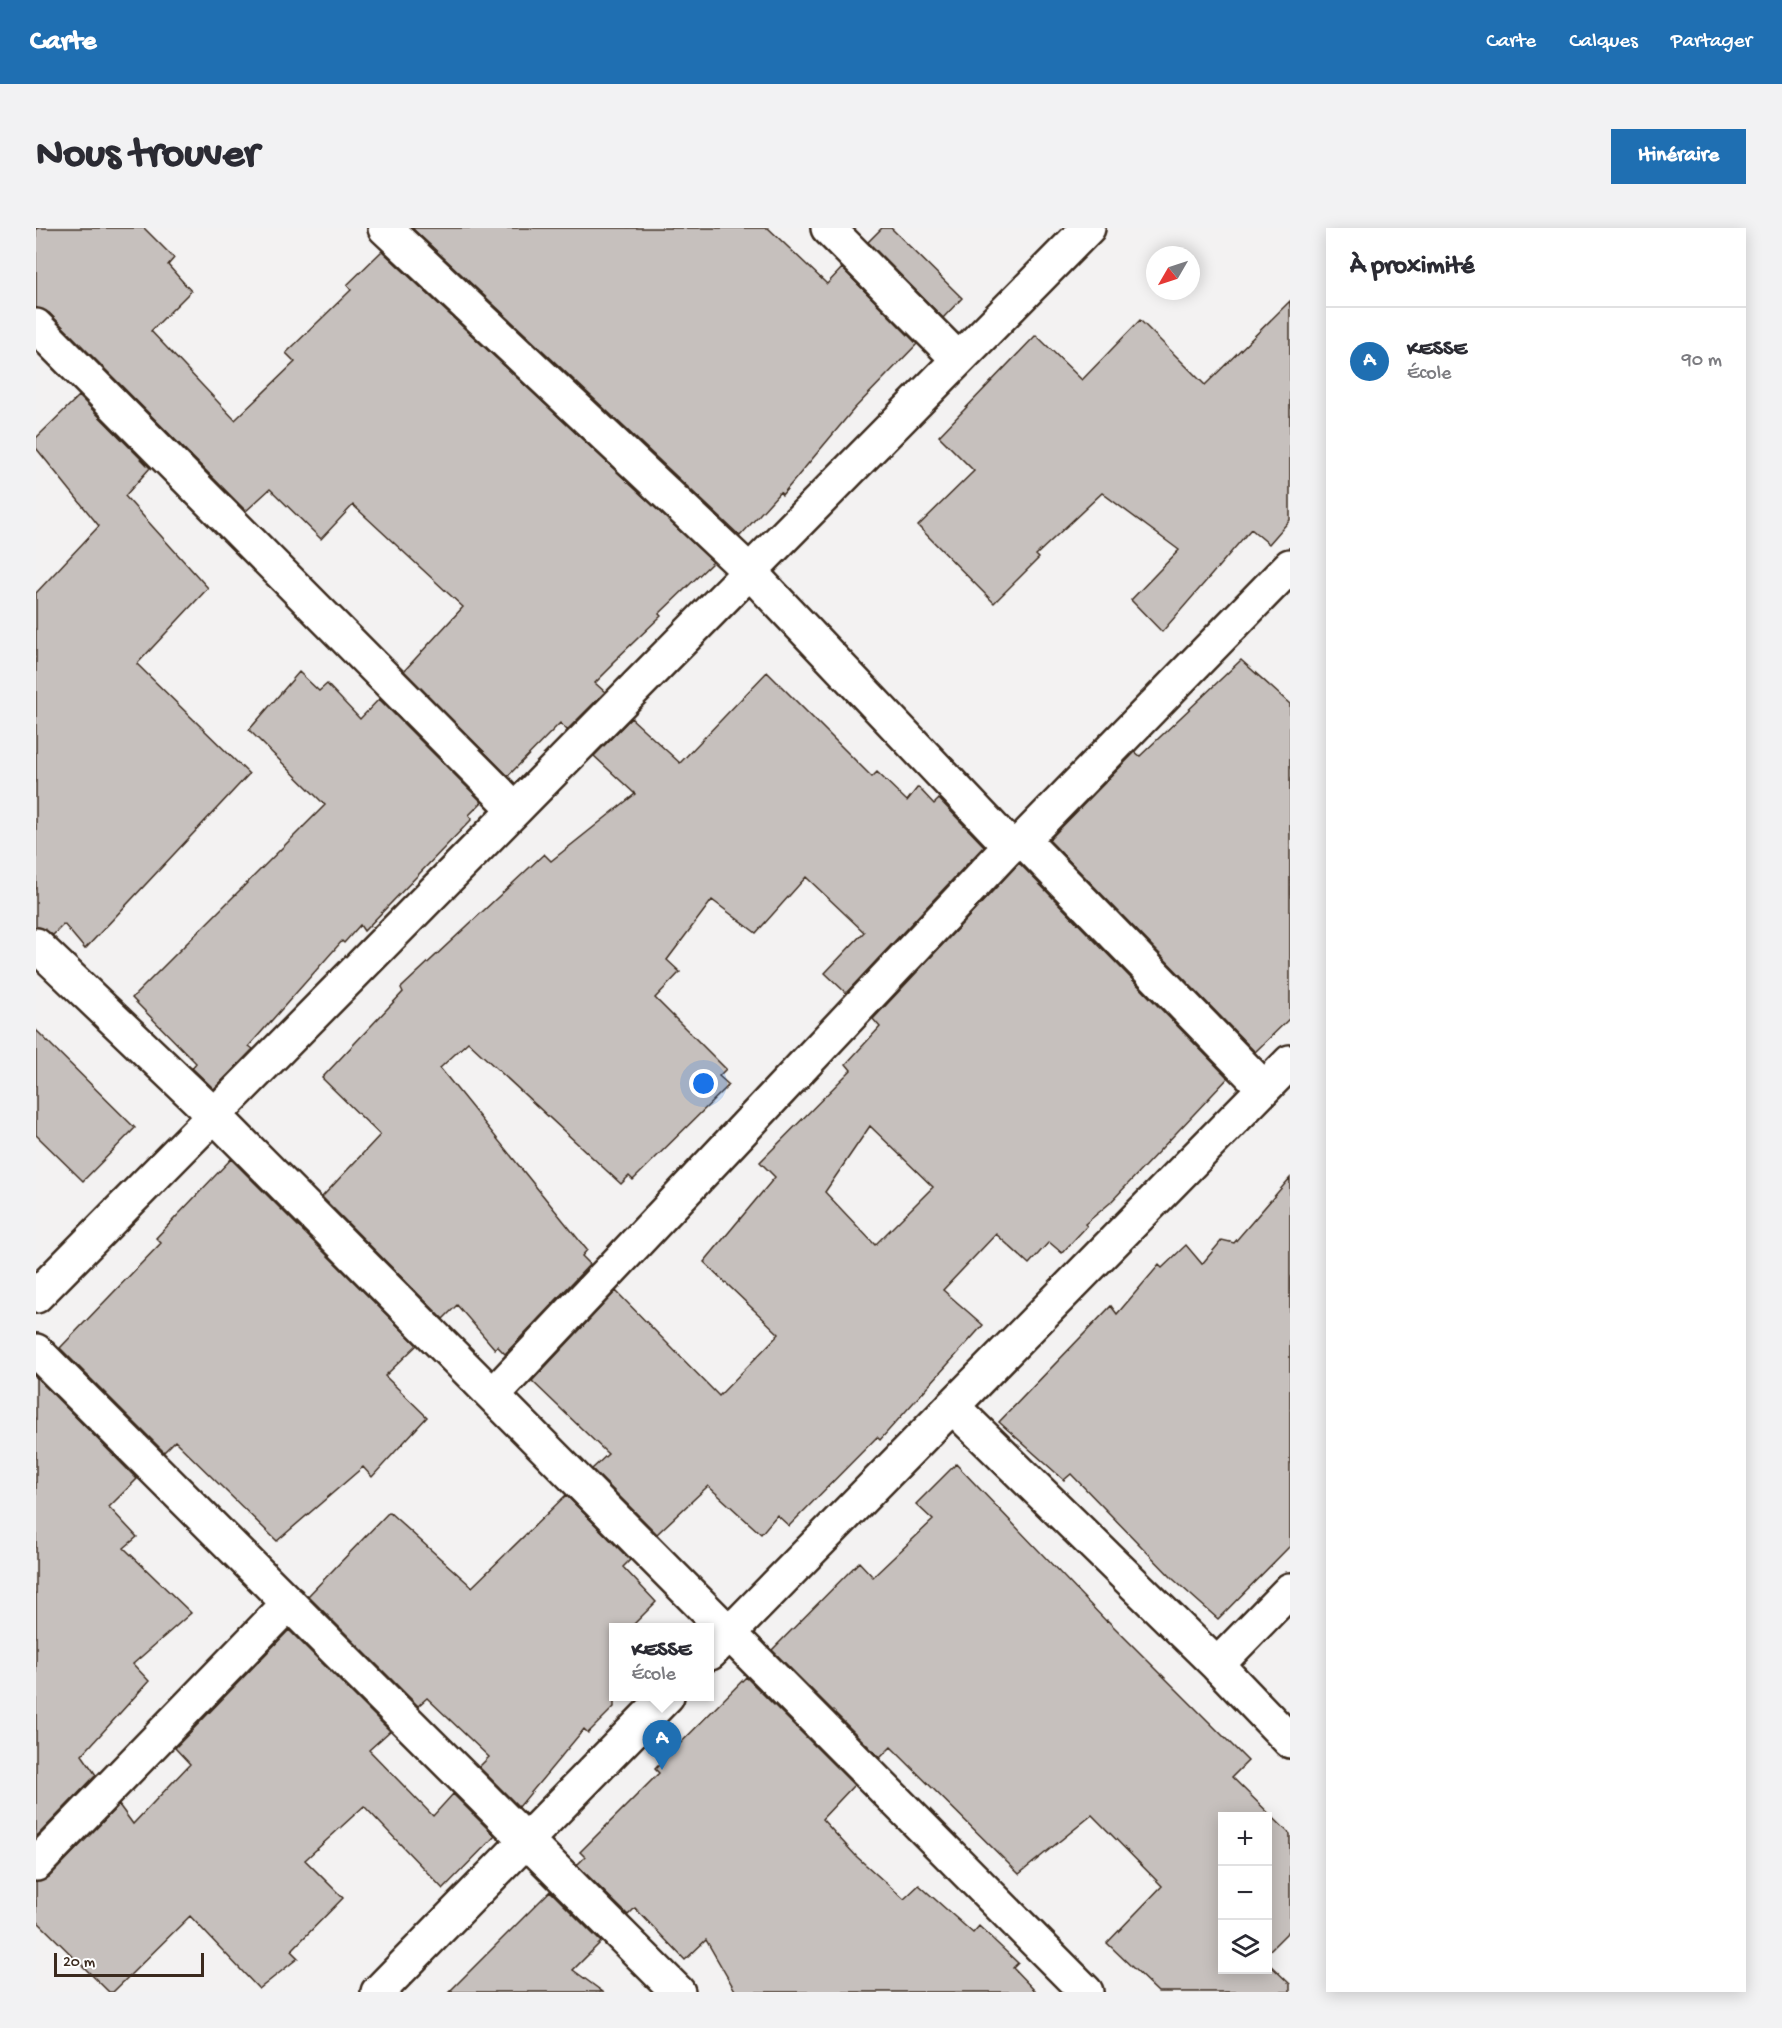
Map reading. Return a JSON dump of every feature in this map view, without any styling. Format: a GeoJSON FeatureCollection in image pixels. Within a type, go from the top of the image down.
{"type":"FeatureCollection","features":[{"type":"Feature","properties":{"kind":"street"},"geometry":{"type":"LineString","coordinates":[[385,228],[749,571],[1264,1089]]}},
{"type":"Feature","properties":{"kind":"street"},"geometry":{"type":"LineString","coordinates":[[828,228],[958,359]]}},
{"type":"Feature","properties":{"kind":"street"},"geometry":{"type":"LineString","coordinates":[[36,1296],[1088,228]]}},
{"type":"Feature","properties":{"kind":"street"},"geometry":{"type":"LineString","coordinates":[[36,326],[515,809]]}},
{"type":"Feature","properties":{"kind":"street"},"geometry":{"type":"LineString","coordinates":[[493,1395],[1017,843],[1290,566]]}},
{"type":"Feature","properties":{"kind":"street"},"geometry":{"type":"LineString","coordinates":[[36,945],[214,1114],[493,1395],[701,1623]]}},
{"type":"Feature","properties":{"kind":"street"},"geometry":{"type":"LineString","coordinates":[[1086,1992],[719,1643],[1290,1062]]}},
{"type":"Feature","properties":{"kind":"street"},"geometry":{"type":"LineString","coordinates":[[36,1351],[678,1992]]}},
{"type":"Feature","properties":{"kind":"street"},"geometry":{"type":"LineString","coordinates":[[952,1406],[1217,1665],[1290,1741]]}},
{"type":"Feature","properties":{"kind":"street"},"geometry":{"type":"LineString","coordinates":[[1217,1665],[1290,1590]]}},
{"type":"Feature","properties":{"kind":"street"},"geometry":{"type":"LineString","coordinates":[[36,1864],[289,1603]]}},
{"type":"Feature","properties":{"kind":"street"},"geometry":{"type":"LineString","coordinates":[[378,1992],[662,1701]]}},
{"type":"Feature","properties":{"kind":"building"},"geometry":{"type":"Polygon","coordinates":[[[36,228],[144,228],[174,258],[168,265],[191,291],[151,331],[235,420],[295,362],[286,353],[351,290],[347,285],[382,251],[713,562],[659,614],[661,616],[612,663],[613,665],[595,683],[605,692],[567,730],[560,723],[508,776],[404,671],[463,607],[353,505],[321,539],[270,489],[246,511],[49,313],[36,308],[36,228]]]}},
{"type":"Feature","properties":{"kind":"building"},"geometry":{"type":"Polygon","coordinates":[[[412,228],[768,228],[827,284],[842,268],[917,344],[854,409],[782,495],[780,492],[740,536],[412,228]]]}},
{"type":"Feature","properties":{"kind":"building"},"geometry":{"type":"Polygon","coordinates":[[[882,228],[891,228],[962,298],[943,318],[868,242],[882,228]]]}},
{"type":"Feature","properties":{"kind":"building"},"geometry":{"type":"Polygon","coordinates":[[[1290,301],[1290,520],[1269,544],[1251,529],[1162,632],[1131,600],[1179,550],[1102,493],[1036,555],[1039,558],[994,603],[918,526],[974,471],[939,436],[1036,335],[1082,380],[1140,320],[1205,385],[1290,301]]]}},
{"type":"Feature","properties":{"kind":"building"},"geometry":{"type":"Polygon","coordinates":[[[79,396],[150,468],[125,496],[208,588],[137,664],[249,774],[85,949],[64,924],[53,935],[36,927],[36,593],[99,526],[36,448],[36,438],[79,396]]]}},
{"type":"Feature","properties":{"kind":"building"},"geometry":{"type":"Polygon","coordinates":[[[1241,660],[1290,704],[1290,1018],[1255,1052],[1049,840],[1135,752],[1140,756],[1241,660]]]}},
{"type":"Feature","properties":{"kind":"building"},"geometry":{"type":"Polygon","coordinates":[[[299,672],[319,691],[327,684],[360,719],[379,699],[482,802],[469,815],[472,819],[364,931],[360,925],[344,943],[342,941],[249,1046],[253,1049],[214,1089],[192,1068],[196,1063],[132,998],[325,805],[249,730],[299,672]]]}},
{"type":"Feature","properties":{"kind":"building"},"geometry":{"type":"Polygon","coordinates":[[[767,672],[872,777],[877,772],[907,801],[918,787],[934,804],[939,799],[984,846],[846,993],[825,973],[864,932],[806,877],[756,933],[712,900],[667,960],[680,972],[655,998],[726,1069],[719,1076],[729,1085],[633,1180],[629,1176],[621,1184],[468,1042],[440,1068],[587,1250],[582,1256],[590,1264],[505,1354],[497,1346],[495,1349],[457,1305],[443,1319],[322,1197],[380,1135],[322,1078],[403,992],[401,988],[544,854],[551,861],[635,794],[594,756],[631,718],[680,763],[767,672]]]}},
{"type":"Feature","properties":{"kind":"building"},"geometry":{"type":"Polygon","coordinates":[[[1019,863],[1228,1078],[1110,1203],[1085,1224],[1087,1226],[1062,1253],[1049,1242],[1029,1264],[996,1234],[943,1290],[983,1325],[880,1440],[877,1437],[789,1526],[777,1515],[761,1534],[708,1486],[657,1534],[592,1469],[608,1454],[532,1381],[616,1291],[719,1396],[779,1334],[704,1262],[775,1177],[760,1162],[851,1070],[846,1064],[880,1027],[873,1019],[1019,863]],[[870,1126],[825,1192],[875,1245],[933,1187],[870,1126]]]}},
{"type":"Feature","properties":{"kind":"building"},"geometry":{"type":"Polygon","coordinates":[[[36,1030],[135,1128],[83,1181],[36,1135],[36,1030]]]}},
{"type":"Feature","properties":{"kind":"building"},"geometry":{"type":"Polygon","coordinates":[[[231,1159],[417,1345],[385,1376],[427,1417],[372,1477],[363,1467],[277,1541],[175,1441],[164,1452],[60,1348],[161,1243],[156,1238],[231,1159]]]}},
{"type":"Feature","properties":{"kind":"building"},"geometry":{"type":"Polygon","coordinates":[[[1290,1178],[1290,1546],[1218,1619],[1173,1579],[1071,1474],[1064,1480],[999,1422],[1111,1306],[1117,1314],[1159,1265],[1162,1268],[1186,1245],[1202,1264],[1222,1240],[1234,1243],[1290,1178]]]}},
{"type":"Feature","properties":{"kind":"building"},"geometry":{"type":"Polygon","coordinates":[[[36,1377],[137,1479],[109,1507],[137,1537],[124,1548],[191,1613],[133,1664],[149,1681],[82,1755],[96,1775],[36,1837],[36,1377]]]}},
{"type":"Feature","properties":{"kind":"building"},"geometry":{"type":"Polygon","coordinates":[[[956,1464],[1106,1621],[1248,1761],[1232,1777],[1268,1812],[1218,1812],[1218,1974],[1272,1974],[1272,1967],[1290,1984],[1290,1992],[1158,1992],[1107,1943],[1162,1886],[1092,1815],[1019,1874],[891,1747],[880,1758],[772,1650],[859,1562],[873,1577],[933,1520],[916,1504],[956,1464]]]}},
{"type":"Feature","properties":{"kind":"building"},"geometry":{"type":"Polygon","coordinates":[[[566,1495],[630,1560],[623,1567],[656,1602],[635,1623],[609,1623],[609,1701],[614,1701],[614,1707],[588,1733],[584,1729],[519,1807],[479,1767],[489,1757],[427,1698],[418,1706],[308,1596],[389,1512],[472,1587],[566,1495]]]}},
{"type":"Feature","properties":{"kind":"building"},"geometry":{"type":"Polygon","coordinates":[[[289,1630],[390,1731],[369,1750],[433,1816],[453,1794],[495,1836],[443,1889],[364,1806],[305,1860],[343,1898],[291,1951],[298,1958],[259,1989],[190,1916],[113,1992],[109,1992],[36,1920],[36,1882],[49,1877],[119,1805],[133,1824],[190,1764],[175,1748],[289,1630]]]}},
{"type":"Feature","properties":{"kind":"building"},"geometry":{"type":"Polygon","coordinates":[[[746,1677],[854,1785],[822,1819],[857,1857],[904,1899],[919,1885],[973,1933],[979,1926],[1018,1963],[1013,1968],[1036,1992],[736,1992],[706,1940],[685,1960],[635,1908],[628,1915],[577,1865],[585,1857],[580,1852],[659,1773],[655,1769],[746,1677]]]}},
{"type":"Feature","properties":{"kind":"building"},"geometry":{"type":"Polygon","coordinates":[[[1272,1816],[1290,1834],[1290,1930],[1272,1948],[1272,1816]]]}},
{"type":"Feature","properties":{"kind":"building"},"geometry":{"type":"Polygon","coordinates":[[[550,1891],[601,1942],[573,1970],[603,1992],[449,1992],[550,1891]]]}},
{"type":"Feature","properties":{"kind":"place","name":"KESSE"},"geometry":{"type":"Point","coordinates":[662,1770]}}]}
